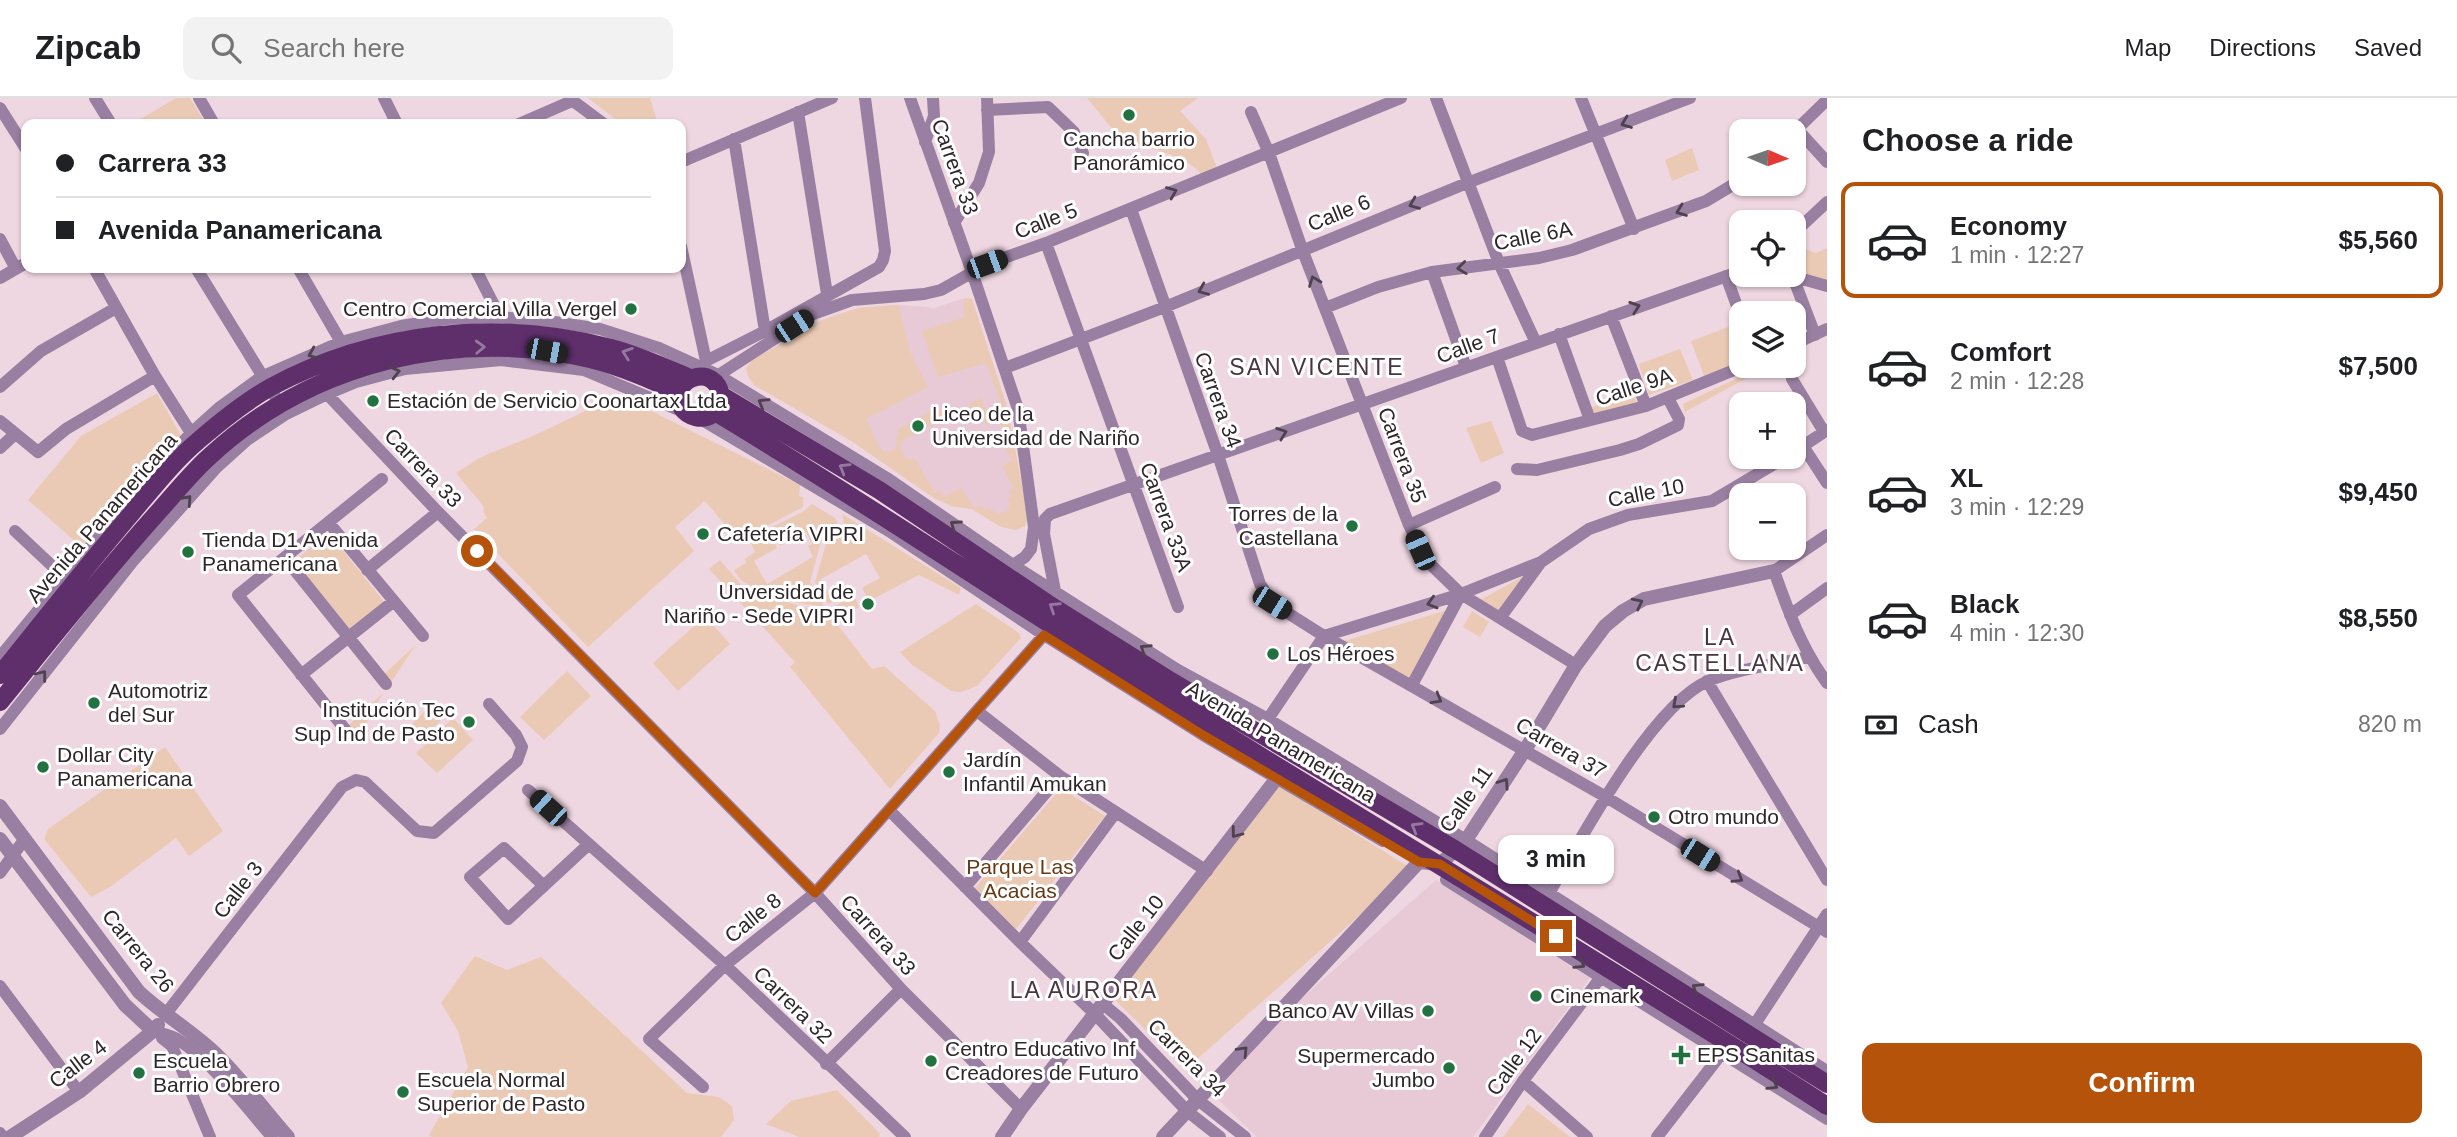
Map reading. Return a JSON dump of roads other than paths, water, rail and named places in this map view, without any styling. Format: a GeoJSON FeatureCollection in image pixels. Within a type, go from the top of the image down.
{"type":"FeatureCollection","features":[{"type":"Feature","properties":{"kind":"main road","name":"Avenida Panamericana"},"geometry":{"type":"LineString","coordinates":[[0,675],[175,462],[265,382],[367,349],[435,335],[490,331],[532,333],[586,342],[707,376],[883,484],[1047,603],[1461,845],[1822,1086]]}},
{"type":"Feature","properties":{"kind":"main road","name":"Avenida Panamericana"},"geometry":{"type":"LineString","coordinates":[[0,702],[123,550],[208,457],[240,430],[283,409],[319,384],[362,367],[408,355],[454,348],[500,346],[593,360],[637,374],[680,393]]}},
{"type":"Feature","properties":{"kind":"main road"},"geometry":{"type":"LineString","coordinates":[[707,376],[720,404],[700,415],[680,402],[680,393],[685,382],[707,376]]}},
{"type":"Feature","properties":{"kind":"main road","name":"Avenida Panamericana"},"geometry":{"type":"LineString","coordinates":[[700,415],[811,470],[1025,610],[1279,768],[1440,864],[1670,1013],[1822,1086]]}},
{"type":"Feature","properties":{"kind":"street"},"geometry":{"type":"LineString","coordinates":[[95,98],[108,119]]}},
{"type":"Feature","properties":{"kind":"street"},"geometry":{"type":"LineString","coordinates":[[199,98],[211,119]]}},
{"type":"Feature","properties":{"kind":"street"},"geometry":{"type":"LineString","coordinates":[[686,160],[832,98]]}},
{"type":"Feature","properties":{"kind":"street"},"geometry":{"type":"LineString","coordinates":[[707,376],[765,331],[879,267],[883,260],[885,251],[865,98]]}},
{"type":"Feature","properties":{"kind":"street","name":"Carrera 33"},"geometry":{"type":"LineString","coordinates":[[910,98],[1018,409],[1034,527],[1031,550],[1013,565]]}},
{"type":"Feature","properties":{"kind":"street"},"geometry":{"type":"LineString","coordinates":[[925,142],[933,116],[933,98]]}},
{"type":"Feature","properties":{"kind":"street","name":"Calle 5"},"geometry":{"type":"LineString","coordinates":[[707,376],[813,314],[852,300],[941,290],[987,264],[1046,243],[1401,98]]}},
{"type":"Feature","properties":{"kind":"street"},"geometry":{"type":"LineString","coordinates":[[1436,98],[1499,263],[1536,343]]}},
{"type":"Feature","properties":{"kind":"street"},"geometry":{"type":"LineString","coordinates":[[1581,98],[1634,229]]}},
{"type":"Feature","properties":{"kind":"street","name":"Calle 6"},"geometry":{"type":"LineString","coordinates":[[1004,368],[1165,306],[1467,183],[1690,98]]}},
{"type":"Feature","properties":{"kind":"street"},"geometry":{"type":"LineString","coordinates":[[529,119],[570,99],[597,119]]}},
{"type":"Feature","properties":{"kind":"street"},"geometry":{"type":"LineString","coordinates":[[1806,120],[1827,100]]}},
{"type":"Feature","properties":{"kind":"street"},"geometry":{"type":"LineString","coordinates":[[954,223],[979,183],[989,152],[987,104],[1048,107],[1074,132],[1083,153]]}},
{"type":"Feature","properties":{"kind":"street"},"geometry":{"type":"LineString","coordinates":[[0,108],[21,141]]}},
{"type":"Feature","properties":{"kind":"street"},"geometry":{"type":"LineString","coordinates":[[798,112],[827,294]]}},
{"type":"Feature","properties":{"kind":"street","name":"Carrera 35"},"geometry":{"type":"LineString","coordinates":[[1251,112],[1269,153],[1302,249],[1409,525],[1425,559],[1461,594],[1576,665]]}},
{"type":"Feature","properties":{"kind":"street"},"geometry":{"type":"LineString","coordinates":[[734,139],[765,331]]}},
{"type":"Feature","properties":{"kind":"street"},"geometry":{"type":"LineString","coordinates":[[1806,141],[1827,162]]}},
{"type":"Feature","properties":{"kind":"street","name":"Calle 6A"},"geometry":{"type":"LineString","coordinates":[[1325,308],[1378,287],[1432,272],[1572,250],[1706,201],[1729,187]]}},
{"type":"Feature","properties":{"kind":"street"},"geometry":{"type":"LineString","coordinates":[[1806,222],[1827,202]]}},
{"type":"Feature","properties":{"kind":"street","name":"Carrera 34"},"geometry":{"type":"LineString","coordinates":[[1130,209],[1218,456],[1260,584],[1272,603]]}},
{"type":"Feature","properties":{"kind":"street"},"geometry":{"type":"LineString","coordinates":[[0,239],[21,266],[0,278]]}},
{"type":"Feature","properties":{"kind":"street","name":"Carrera 33A"},"geometry":{"type":"LineString","coordinates":[[1046,243],[1178,607]]}},
{"type":"Feature","properties":{"kind":"street"},"geometry":{"type":"LineString","coordinates":[[686,271],[707,376]]}},
{"type":"Feature","properties":{"kind":"street"},"geometry":{"type":"LineString","coordinates":[[1432,272],[1466,368]]}},
{"type":"Feature","properties":{"kind":"street"},"geometry":{"type":"LineString","coordinates":[[97,273],[191,433]]}},
{"type":"Feature","properties":{"kind":"street"},"geometry":{"type":"LineString","coordinates":[[199,273],[283,409]]}},
{"type":"Feature","properties":{"kind":"street"},"geometry":{"type":"LineString","coordinates":[[301,273],[341,342]]}},
{"type":"Feature","properties":{"kind":"street"},"geometry":{"type":"LineString","coordinates":[[478,273],[500,317]]}},
{"type":"Feature","properties":{"kind":"street","name":"Calle 7"},"geometry":{"type":"LineString","coordinates":[[1055,591],[1044,534],[1045,519],[1050,514],[1729,275]]}},
{"type":"Feature","properties":{"kind":"street"},"geometry":{"type":"LineString","coordinates":[[1726,276],[1735,301]]}},
{"type":"Feature","properties":{"kind":"street"},"geometry":{"type":"LineString","coordinates":[[1806,280],[1827,286]]}},
{"type":"Feature","properties":{"kind":"street"},"geometry":{"type":"LineString","coordinates":[[1797,287],[1821,332]]}},
{"type":"Feature","properties":{"kind":"street"},"geometry":{"type":"LineString","coordinates":[[0,387],[41,351],[116,308]]}},
{"type":"Feature","properties":{"kind":"street"},"geometry":{"type":"LineString","coordinates":[[1611,316],[1646,406]]}},
{"type":"Feature","properties":{"kind":"street"},"geometry":{"type":"LineString","coordinates":[[0,657],[191,433],[220,407],[341,342],[401,326],[445,319],[500,317],[548,321],[600,329],[659,348],[707,376]]}},
{"type":"Feature","properties":{"kind":"street"},"geometry":{"type":"LineString","coordinates":[[1559,334],[1590,420]]}},
{"type":"Feature","properties":{"kind":"street","name":"Calle 9A"},"geometry":{"type":"LineString","coordinates":[[1496,356],[1522,431],[1532,435],[1646,406],[1729,372]]}},
{"type":"Feature","properties":{"kind":"street"},"geometry":{"type":"LineString","coordinates":[[0,729],[133,561],[217,467],[283,409],[356,382],[405,369],[502,360],[584,370],[700,415],[889,531],[1044,635],[1203,735],[1419,862],[1601,977],[1670,1013],[1722,1053],[1822,1086]]}},
{"type":"Feature","properties":{"kind":"street"},"geometry":{"type":"LineString","coordinates":[[0,421],[38,452],[66,429],[155,376]]}},
{"type":"Feature","properties":{"kind":"street"},"geometry":{"type":"LineString","coordinates":[[1792,379],[1825,431],[1806,444]]}},
{"type":"Feature","properties":{"kind":"street","name":"Carrera 33"},"geometry":{"type":"LineString","coordinates":[[327,394],[438,512],[815,893],[901,989],[1021,1109]]}},
{"type":"Feature","properties":{"kind":"street"},"geometry":{"type":"LineString","coordinates":[[1517,469],[1537,470],[1639,444],[1678,425],[1679,419],[1668,398]]}},
{"type":"Feature","properties":{"kind":"street"},"geometry":{"type":"LineString","coordinates":[[0,448],[15,434]]}},
{"type":"Feature","properties":{"kind":"street"},"geometry":{"type":"LineString","coordinates":[[1806,458],[1827,483]]}},
{"type":"Feature","properties":{"kind":"street","name":"Calle 10"},"geometry":{"type":"LineString","coordinates":[[1500,618],[1541,562],[1568,542],[1608,521],[1628,515],[1712,501],[1767,469]]}},
{"type":"Feature","properties":{"kind":"street"},"geometry":{"type":"LineString","coordinates":[[348,733],[238,595],[382,479]]}},
{"type":"Feature","properties":{"kind":"street"},"geometry":{"type":"LineString","coordinates":[[883,484],[1055,591],[1175,676],[1268,719],[1461,845],[1548,895],[1755,1024],[1822,1086],[1827,1119]]}},
{"type":"Feature","properties":{"kind":"street"},"geometry":{"type":"LineString","coordinates":[[1409,525],[1495,487]]}},
{"type":"Feature","properties":{"kind":"street"},"geometry":{"type":"LineString","coordinates":[[367,570],[438,512]]}},
{"type":"Feature","properties":{"kind":"street"},"geometry":{"type":"LineString","coordinates":[[329,523],[423,636]]}},
{"type":"Feature","properties":{"kind":"street"},"geometry":{"type":"LineString","coordinates":[[15,531],[65,578]]}},
{"type":"Feature","properties":{"kind":"street","name":"Calle 11"},"geometry":{"type":"LineString","coordinates":[[1806,546],[1827,535]]}},
{"type":"Feature","properties":{"kind":"street"},"geometry":{"type":"LineString","coordinates":[[285,558],[386,684]]}},
{"type":"Feature","properties":{"kind":"street","name":"Calle 11"},"geometry":{"type":"LineString","coordinates":[[1419,862],[1440,864],[1461,845],[1525,750],[1576,665],[1605,626],[1623,611],[1644,599],[1774,571],[1785,560]]}},
{"type":"Feature","properties":{"kind":"street"},"geometry":{"type":"LineString","coordinates":[[1268,719],[1324,636],[1461,594],[1541,562]]}},
{"type":"Feature","properties":{"kind":"street"},"geometry":{"type":"LineString","coordinates":[[1774,571],[1808,657],[1825,675]]}},
{"type":"Feature","properties":{"kind":"street"},"geometry":{"type":"LineString","coordinates":[[1790,615],[1827,588]]}},
{"type":"Feature","properties":{"kind":"street"},"geometry":{"type":"LineString","coordinates":[[1412,685],[1461,594]]}},
{"type":"Feature","properties":{"kind":"street"},"geometry":{"type":"LineString","coordinates":[[301,675],[394,601]]}},
{"type":"Feature","properties":{"kind":"street","name":"Carrera 37"},"geometry":{"type":"LineString","coordinates":[[1272,603],[1324,636],[1606,797],[1823,930]]}},
{"type":"Feature","properties":{"kind":"street","name":"Calle 8"},"geometry":{"type":"LineString","coordinates":[[703,1087],[649,1039],[725,965],[815,893],[1044,635]]}},
{"type":"Feature","properties":{"kind":"street"},"geometry":{"type":"LineString","coordinates":[[1548,895],[1606,797],[1662,718],[1683,698],[1707,681],[1808,657]]}},
{"type":"Feature","properties":{"kind":"street"},"geometry":{"type":"LineString","coordinates":[[1707,681],[1827,880]]}},
{"type":"Feature","properties":{"kind":"street","name":"Calle 3"},"geometry":{"type":"LineString","coordinates":[[164,1016],[342,788],[356,780],[365,782],[417,831],[435,833],[517,761],[522,747],[516,735],[489,704]]}},
{"type":"Feature","properties":{"kind":"street"},"geometry":{"type":"LineString","coordinates":[[977,711],[1060,776],[1207,871]]}},
{"type":"Feature","properties":{"kind":"street"},"geometry":{"type":"LineString","coordinates":[[965,887],[1060,776]]}},
{"type":"Feature","properties":{"kind":"street","name":"Calle 10"},"geometry":{"type":"LineString","coordinates":[[1002,1137],[1277,778]]}},
{"type":"Feature","properties":{"kind":"street","name":"Carrera 32"},"geometry":{"type":"LineString","coordinates":[[528,790],[725,965],[905,1137]]}},
{"type":"Feature","properties":{"kind":"street","name":"Carrera 26"},"geometry":{"type":"LineString","coordinates":[[0,806],[139,992],[164,1016],[190,1031],[218,1056],[288,1137]]}},
{"type":"Feature","properties":{"kind":"street","name":"Carrera 34"},"geometry":{"type":"LineString","coordinates":[[889,810],[1020,942],[1099,1009],[1121,1019],[1198,1100],[1245,1137]]}},
{"type":"Feature","properties":{"kind":"street"},"geometry":{"type":"LineString","coordinates":[[1020,942],[1116,812]]}},
{"type":"Feature","properties":{"kind":"street","name":"Carrera 26"},"geometry":{"type":"LineString","coordinates":[[0,839],[125,1005],[153,1031]]}},
{"type":"Feature","properties":{"kind":"street"},"geometry":{"type":"LineString","coordinates":[[0,873],[24,840]]}},
{"type":"Feature","properties":{"kind":"street"},"geometry":{"type":"LineString","coordinates":[[544,886],[504,848],[470,877],[508,919],[544,886],[589,844]]}},
{"type":"Feature","properties":{"kind":"street"},"geometry":{"type":"LineString","coordinates":[[1163,1137],[1419,862]]}},
{"type":"Feature","properties":{"kind":"street"},"geometry":{"type":"LineString","coordinates":[[1755,1024],[1823,930],[1827,914]]}},
{"type":"Feature","properties":{"kind":"street","name":"Calle 12"},"geometry":{"type":"LineString","coordinates":[[1485,1137],[1523,1081],[1601,977]]}},
{"type":"Feature","properties":{"kind":"street"},"geometry":{"type":"LineString","coordinates":[[0,986],[79,1092]]}},
{"type":"Feature","properties":{"kind":"street"},"geometry":{"type":"LineString","coordinates":[[826,1064],[901,989]]}},
{"type":"Feature","properties":{"kind":"street"},"geometry":{"type":"LineString","coordinates":[[1099,1009],[1187,1111],[1220,1137]]}},
{"type":"Feature","properties":{"kind":"street","name":"Calle 4"},"geometry":{"type":"LineString","coordinates":[[10,1137],[79,1092],[153,1031],[164,1016]]}},
{"type":"Feature","properties":{"kind":"street"},"geometry":{"type":"LineString","coordinates":[[153,1031],[172,1046],[210,1137]]}},
{"type":"Feature","properties":{"kind":"street"},"geometry":{"type":"LineString","coordinates":[[153,1031],[173,1037],[190,1048],[233,1091],[272,1137]]}},
{"type":"Feature","properties":{"kind":"street"},"geometry":{"type":"LineString","coordinates":[[1657,1137],[1722,1053]]}},
{"type":"Feature","properties":{"kind":"street"},"geometry":{"type":"LineString","coordinates":[[1523,1081],[1587,1137]]}},
{"type":"Feature","properties":{"kind":"place","name":"Cancha barrio Panorámico"},"geometry":{"type":"Point","coordinates":[1129,115]}},
{"type":"Feature","properties":{"kind":"place","name":"Centro Comercial Villa Vergel"},"geometry":{"type":"Point","coordinates":[631,309]}},
{"type":"Feature","properties":{"kind":"place","name":"Estación de Servicio Coonartax Ltda"},"geometry":{"type":"Point","coordinates":[373,401]}},
{"type":"Feature","properties":{"kind":"place","name":"Liceo de la Universidad de Nariño"},"geometry":{"type":"Point","coordinates":[918,426]}},
{"type":"Feature","properties":{"kind":"place","name":"Torres de la Castellana"},"geometry":{"type":"Point","coordinates":[1352,526]}},
{"type":"Feature","properties":{"kind":"place","name":"Cafetería VIPRI"},"geometry":{"type":"Point","coordinates":[703,534]}},
{"type":"Feature","properties":{"kind":"place","name":"Tienda D1 Avenida Panamericana"},"geometry":{"type":"Point","coordinates":[188,552]}},
{"type":"Feature","properties":{"kind":"place","name":"Unversidad de Nariño - Sede VIPRI"},"geometry":{"type":"Point","coordinates":[868,604]}},
{"type":"Feature","properties":{"kind":"place","name":"Los Héroes"},"geometry":{"type":"Point","coordinates":[1273,654]}},
{"type":"Feature","properties":{"kind":"place","name":"Automotriz del Sur"},"geometry":{"type":"Point","coordinates":[94,703]}},
{"type":"Feature","properties":{"kind":"place","name":"Institución Tec Sup Ind de Pasto"},"geometry":{"type":"Point","coordinates":[469,722]}},
{"type":"Feature","properties":{"kind":"place","name":"Dollar City Panamericana"},"geometry":{"type":"Point","coordinates":[43,767]}},
{"type":"Feature","properties":{"kind":"place","name":"Jardín Infantil Amukan"},"geometry":{"type":"Point","coordinates":[949,772]}},
{"type":"Feature","properties":{"kind":"place","name":"Otro mundo"},"geometry":{"type":"Point","coordinates":[1654,817]}},
{"type":"Feature","properties":{"kind":"place","name":"Cinemark"},"geometry":{"type":"Point","coordinates":[1536,996]}},
{"type":"Feature","properties":{"kind":"place","name":"Banco AV Villas"},"geometry":{"type":"Point","coordinates":[1428,1011]}},
{"type":"Feature","properties":{"kind":"place","name":"EPS Sanitas"},"geometry":{"type":"Point","coordinates":[1681,1055]}},
{"type":"Feature","properties":{"kind":"place","name":"Centro Educativo Inf Creadores de Futuro"},"geometry":{"type":"Point","coordinates":[931,1061]}},
{"type":"Feature","properties":{"kind":"place","name":"Supermercado Jumbo"},"geometry":{"type":"Point","coordinates":[1449,1068]}},
{"type":"Feature","properties":{"kind":"place","name":"Escuela Barrio Obrero"},"geometry":{"type":"Point","coordinates":[139,1073]}},
{"type":"Feature","properties":{"kind":"place","name":"Escuela Normal Superior de Pasto"},"geometry":{"type":"Point","coordinates":[403,1092]}},
{"type":"Feature","properties":{"kind":"district","name":"SAN VICENTE"},"geometry":{"type":"Point","coordinates":[1317,367]}},
{"type":"Feature","properties":{"kind":"district","name":"LA CASTELLANA"},"geometry":{"type":"Point","coordinates":[1720,650]}},
{"type":"Feature","properties":{"kind":"district","name":"LA AURORA"},"geometry":{"type":"Point","coordinates":[1084,990]}},
{"type":"Feature","properties":{"kind":"park label","name":"Parque Las Acacias"},"geometry":{"type":"Point","coordinates":[1020,879]}}]}
